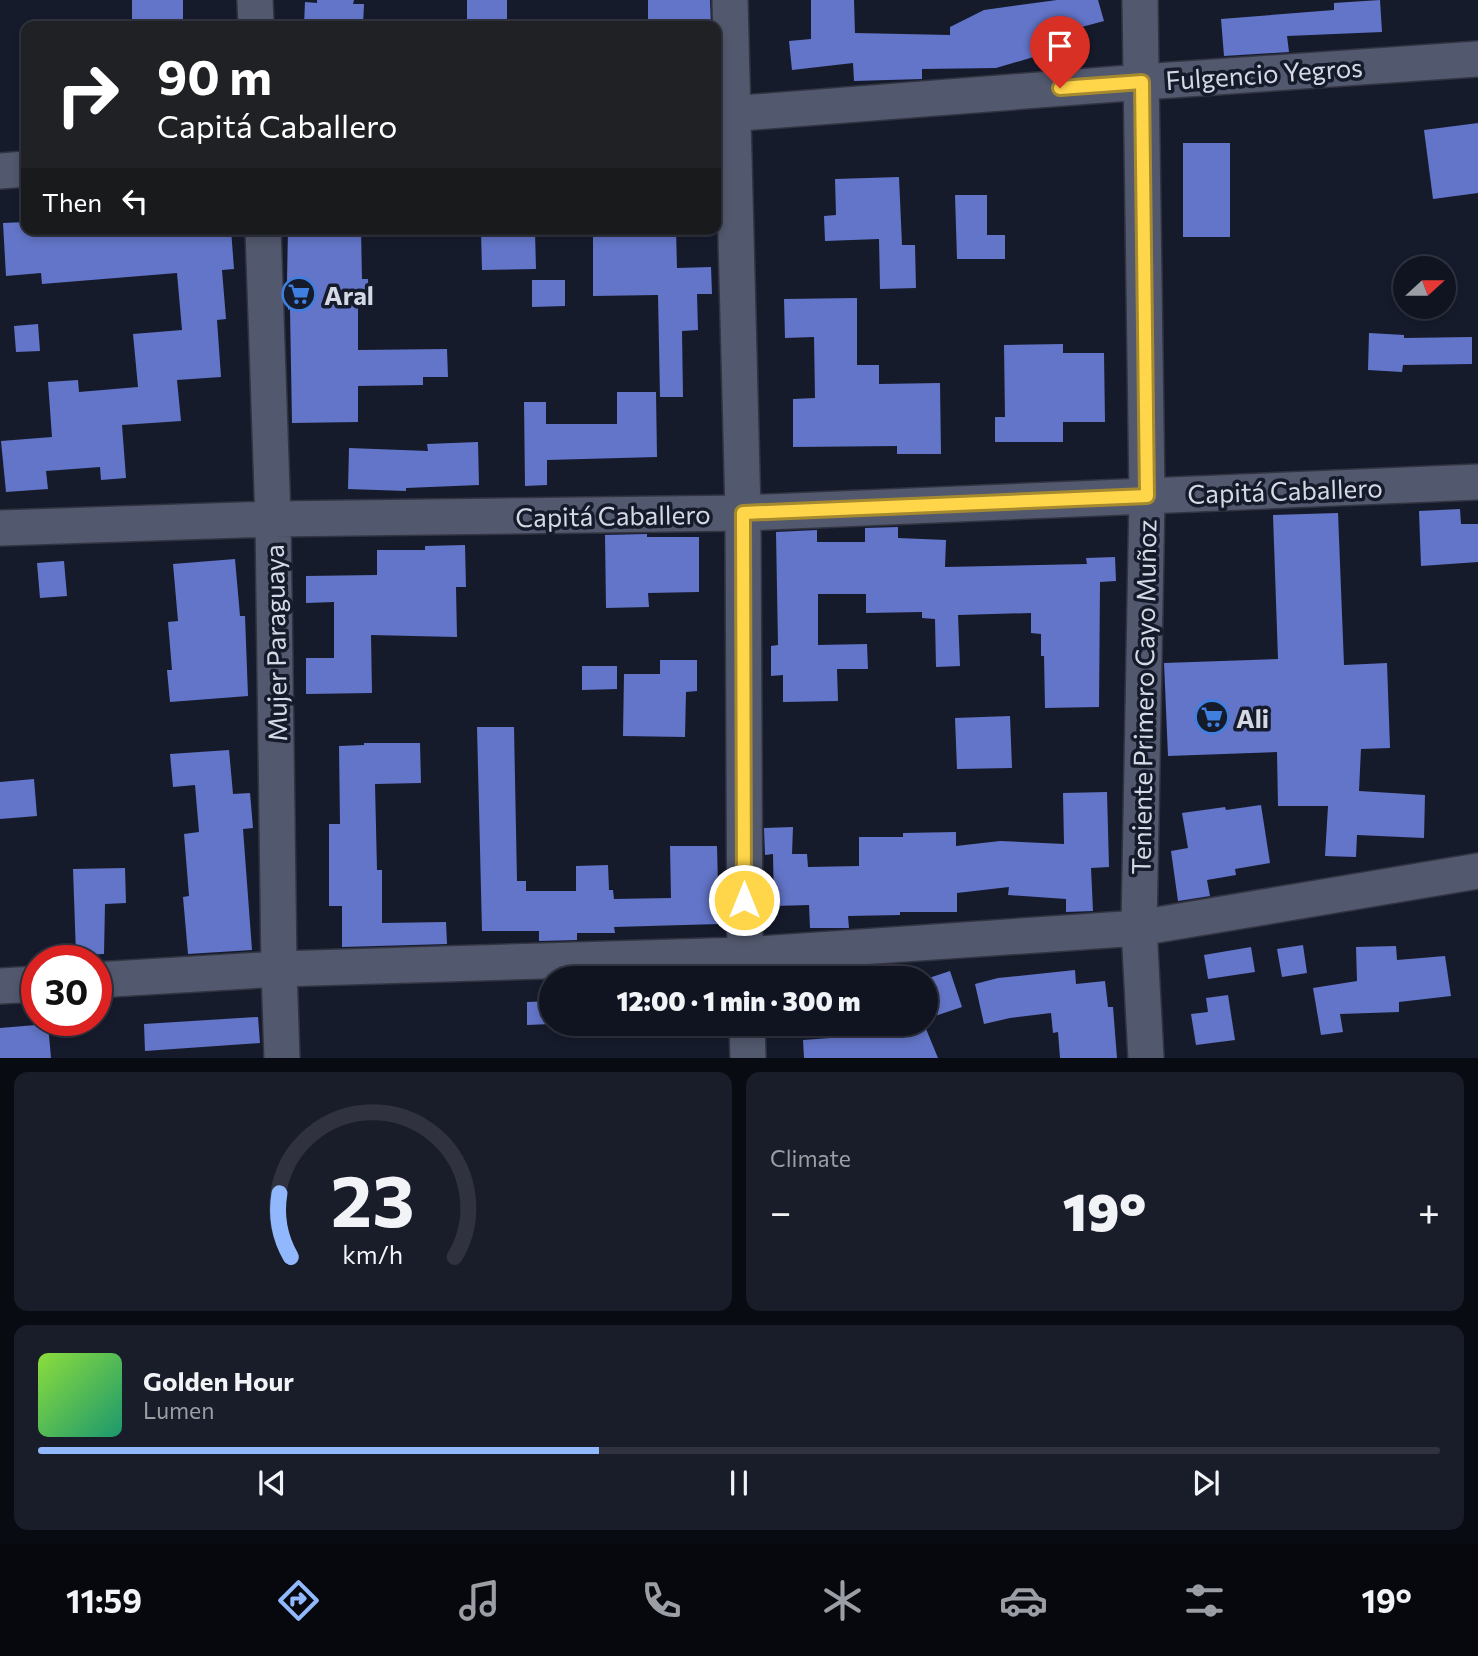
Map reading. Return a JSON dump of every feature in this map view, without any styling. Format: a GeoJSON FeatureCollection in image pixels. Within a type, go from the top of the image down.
{"type":"FeatureCollection","features":[{"type":"Feature","properties":{"kind":"street"},"geometry":{"type":"LineString","coordinates":[[255,0],[256,21]]}},
{"type":"Feature","properties":{"kind":"street"},"geometry":{"type":"LineString","coordinates":[[730,0],[724,114],[743,513],[745,966]]}},
{"type":"Feature","properties":{"kind":"street","name":"Teniente Primero Cayo Muñoz"},"geometry":{"type":"LineString","coordinates":[[1140,0],[1147,496],[1139,928],[1146,1058]]}},
{"type":"Feature","properties":{"kind":"street","name":"Fulgencio Yegros"},"geometry":{"type":"LineString","coordinates":[[724,114],[1478,59]]}},
{"type":"Feature","properties":{"kind":"street"},"geometry":{"type":"LineString","coordinates":[[0,171],[21,169]]}},
{"type":"Feature","properties":{"kind":"street","name":"Mujer Paraguaya"},"geometry":{"type":"LineString","coordinates":[[263,235],[273,519],[282,1058]]}},
{"type":"Feature","properties":{"kind":"street","name":"Capitá Caballero"},"geometry":{"type":"LineString","coordinates":[[0,528],[273,519],[743,513],[1478,482]]}},
{"type":"Feature","properties":{"kind":"street"},"geometry":{"type":"LineString","coordinates":[[755,966],[1139,928],[1478,871]]}},
{"type":"Feature","properties":{"kind":"street"},"geometry":{"type":"LineString","coordinates":[[112,979],[279,969],[539,968]]}},
{"type":"Feature","properties":{"kind":"street"},"geometry":{"type":"LineString","coordinates":[[0,986],[21,985]]}},
{"type":"Feature","properties":{"kind":"street"},"geometry":{"type":"LineString","coordinates":[[747,1036],[748,1058]]}},
{"type":"Feature","properties":{"kind":"building"},"geometry":{"type":"Polygon","coordinates":[[[132,0],[183,0],[183,21],[132,21],[132,0]]]}},
{"type":"Feature","properties":{"kind":"building"},"geometry":{"type":"Polygon","coordinates":[[[317,0],[354,0],[353,4],[364,4],[363,21],[304,21],[305,2],[317,3],[317,0]]]}},
{"type":"Feature","properties":{"kind":"building"},"geometry":{"type":"Polygon","coordinates":[[[467,0],[507,0],[507,21],[467,21],[467,0]]]}},
{"type":"Feature","properties":{"kind":"building"},"geometry":{"type":"Polygon","coordinates":[[[648,0],[710,0],[711,21],[648,21],[648,0]]]}},
{"type":"Feature","properties":{"kind":"building"},"geometry":{"type":"Polygon","coordinates":[[[811,0],[854,0],[855,33],[950,35],[950,27],[984,10],[1057,0],[1098,0],[1104,21],[1033,40],[1037,56],[996,68],[922,69],[922,79],[854,81],[853,63],[792,70],[789,41],[811,39],[811,0]]]}},
{"type":"Feature","properties":{"kind":"building"},"geometry":{"type":"Polygon","coordinates":[[[1380,0],[1382,32],[1287,36],[1289,52],[1224,56],[1221,19],[1334,10],[1334,3],[1380,0]]]}},
{"type":"Feature","properties":{"kind":"building"},"geometry":{"type":"Polygon","coordinates":[[[1478,123],[1478,193],[1433,199],[1424,130],[1478,123]]]}},
{"type":"Feature","properties":{"kind":"building"},"geometry":{"type":"Polygon","coordinates":[[[1183,143],[1230,143],[1230,237],[1183,237],[1183,143]]]}},
{"type":"Feature","properties":{"kind":"building"},"geometry":{"type":"Polygon","coordinates":[[[899,177],[902,245],[915,245],[916,288],[880,289],[879,239],[825,241],[824,216],[836,215],[835,179],[899,177]]]}},
{"type":"Feature","properties":{"kind":"building"},"geometry":{"type":"Polygon","coordinates":[[[955,195],[987,195],[987,235],[1005,235],[1005,259],[957,259],[955,195]]]}},
{"type":"Feature","properties":{"kind":"building"},"geometry":{"type":"Polygon","coordinates":[[[21,222],[21,235],[231,235],[234,269],[222,270],[226,319],[217,320],[221,377],[177,380],[181,421],[122,425],[126,478],[101,480],[100,467],[46,471],[48,489],[6,492],[1,441],[52,437],[48,382],[78,380],[79,392],[138,387],[133,334],[182,330],[177,273],[42,284],[41,273],[6,276],[3,223],[21,222]]]}},
{"type":"Feature","properties":{"kind":"building"},"geometry":{"type":"Polygon","coordinates":[[[288,235],[361,235],[362,279],[368,279],[369,308],[358,308],[358,350],[447,349],[448,377],[423,377],[423,385],[358,386],[358,422],[292,423],[288,235]]]}},
{"type":"Feature","properties":{"kind":"building"},"geometry":{"type":"Polygon","coordinates":[[[481,235],[535,235],[536,269],[482,270],[481,235]]]}},
{"type":"Feature","properties":{"kind":"building"},"geometry":{"type":"Polygon","coordinates":[[[593,235],[676,235],[677,268],[711,267],[712,294],[697,294],[698,330],[682,331],[683,397],[660,397],[658,295],[593,296],[593,235]]]}},
{"type":"Feature","properties":{"kind":"building"},"geometry":{"type":"Polygon","coordinates":[[[532,280],[565,280],[565,306],[532,307],[532,280]]]}},
{"type":"Feature","properties":{"kind":"building"},"geometry":{"type":"Polygon","coordinates":[[[857,298],[857,365],[879,365],[879,384],[940,383],[941,454],[897,454],[897,446],[793,447],[793,399],[815,398],[814,337],[785,338],[784,299],[857,298]]]}},
{"type":"Feature","properties":{"kind":"building"},"geometry":{"type":"Polygon","coordinates":[[[38,324],[40,351],[16,352],[14,326],[38,324]]]}},
{"type":"Feature","properties":{"kind":"building"},"geometry":{"type":"Polygon","coordinates":[[[1369,333],[1404,335],[1404,338],[1472,337],[1472,364],[1403,365],[1402,372],[1368,370],[1369,333]]]}},
{"type":"Feature","properties":{"kind":"building"},"geometry":{"type":"Polygon","coordinates":[[[1063,344],[1063,353],[1104,353],[1105,422],[1063,422],[1063,442],[995,442],[995,417],[1005,417],[1004,345],[1063,344]]]}},
{"type":"Feature","properties":{"kind":"building"},"geometry":{"type":"Polygon","coordinates":[[[617,392],[656,392],[657,457],[547,460],[547,485],[525,486],[524,402],[546,402],[546,424],[617,424],[617,392]]]}},
{"type":"Feature","properties":{"kind":"building"},"geometry":{"type":"Polygon","coordinates":[[[478,442],[479,485],[406,488],[406,491],[348,489],[349,448],[428,451],[427,444],[478,442]]]}},
{"type":"Feature","properties":{"kind":"building"},"geometry":{"type":"Polygon","coordinates":[[[1460,509],[1461,524],[1478,524],[1478,562],[1421,566],[1419,511],[1460,509]]]}},
{"type":"Feature","properties":{"kind":"building"},"geometry":{"type":"Polygon","coordinates":[[[1338,513],[1344,665],[1387,663],[1390,748],[1361,749],[1359,791],[1425,795],[1424,838],[1357,835],[1356,857],[1325,856],[1328,806],[1278,806],[1277,752],[1168,756],[1164,663],[1278,659],[1273,515],[1338,513]]]}},
{"type":"Feature","properties":{"kind":"building"},"geometry":{"type":"Polygon","coordinates":[[[898,527],[898,538],[946,540],[945,567],[1087,564],[1086,558],[1115,557],[1116,581],[1100,582],[1099,707],[1045,708],[1041,634],[1031,633],[1031,613],[958,615],[960,666],[936,667],[935,619],[922,618],[922,612],[866,613],[866,594],[818,594],[818,645],[867,644],[868,669],[837,669],[838,701],[783,702],[783,675],[771,676],[771,646],[778,645],[776,532],[817,530],[817,542],[865,542],[865,528],[898,527]]]}},
{"type":"Feature","properties":{"kind":"building"},"geometry":{"type":"Polygon","coordinates":[[[647,534],[647,537],[699,537],[699,592],[648,593],[649,607],[606,608],[605,535],[647,534]]]}},
{"type":"Feature","properties":{"kind":"building"},"geometry":{"type":"Polygon","coordinates":[[[465,545],[466,587],[456,587],[457,637],[371,635],[372,693],[306,694],[306,658],[334,658],[334,602],[306,603],[306,576],[377,575],[377,550],[425,550],[425,546],[465,545]]]}},
{"type":"Feature","properties":{"kind":"building"},"geometry":{"type":"Polygon","coordinates":[[[235,559],[240,616],[245,616],[248,696],[170,702],[167,670],[172,670],[168,622],[178,621],[173,564],[235,559]]]}},
{"type":"Feature","properties":{"kind":"building"},"geometry":{"type":"Polygon","coordinates":[[[64,561],[67,596],[40,598],[37,563],[64,561]]]}},
{"type":"Feature","properties":{"kind":"building"},"geometry":{"type":"Polygon","coordinates":[[[660,660],[697,660],[697,691],[686,692],[685,737],[623,736],[624,674],[660,674],[660,660]]]}},
{"type":"Feature","properties":{"kind":"building"},"geometry":{"type":"Polygon","coordinates":[[[582,666],[617,666],[617,689],[582,690],[582,666]]]}},
{"type":"Feature","properties":{"kind":"building"},"geometry":{"type":"Polygon","coordinates":[[[1010,716],[1012,768],[957,769],[955,718],[1010,716]]]}},
{"type":"Feature","properties":{"kind":"building"},"geometry":{"type":"Polygon","coordinates":[[[477,727],[514,727],[517,881],[526,881],[526,891],[576,891],[576,866],[608,865],[609,890],[613,890],[614,899],[671,898],[670,846],[717,846],[719,924],[614,927],[615,933],[577,933],[577,940],[539,941],[539,931],[482,931],[477,727]]]}},
{"type":"Feature","properties":{"kind":"building"},"geometry":{"type":"Polygon","coordinates":[[[420,743],[421,783],[375,784],[377,870],[382,870],[382,923],[446,922],[447,944],[342,947],[342,906],[329,906],[329,824],[340,824],[339,746],[420,743]]]}},
{"type":"Feature","properties":{"kind":"building"},"geometry":{"type":"Polygon","coordinates":[[[229,750],[233,794],[250,793],[253,828],[243,829],[252,950],[188,954],[183,897],[189,896],[184,834],[199,832],[195,785],[173,787],[170,754],[229,750]]]}},
{"type":"Feature","properties":{"kind":"building"},"geometry":{"type":"Polygon","coordinates":[[[34,779],[37,816],[0,819],[0,782],[34,779]]]}},
{"type":"Feature","properties":{"kind":"building"},"geometry":{"type":"Polygon","coordinates":[[[1107,792],[1109,867],[1091,868],[1093,911],[1066,912],[1066,899],[1008,895],[1009,887],[957,893],[957,912],[848,916],[849,928],[810,928],[809,905],[774,906],[773,854],[765,855],[764,828],[793,827],[792,854],[807,854],[808,867],[859,866],[859,837],[903,837],[903,833],[956,832],[956,846],[1000,841],[1064,844],[1063,793],[1107,792]]]}},
{"type":"Feature","properties":{"kind":"building"},"geometry":{"type":"Polygon","coordinates":[[[1261,805],[1270,863],[1235,869],[1236,875],[1207,880],[1210,896],[1178,901],[1171,851],[1188,848],[1182,813],[1261,805]]]}},
{"type":"Feature","properties":{"kind":"building"},"geometry":{"type":"Polygon","coordinates":[[[125,868],[126,903],[105,904],[104,945],[76,945],[73,869],[125,868]]]}},
{"type":"Feature","properties":{"kind":"building"},"geometry":{"type":"Polygon","coordinates":[[[1303,945],[1307,973],[1282,977],[1277,949],[1303,945]]]}},
{"type":"Feature","properties":{"kind":"building"},"geometry":{"type":"Polygon","coordinates":[[[1396,946],[1397,960],[1445,956],[1451,996],[1399,1002],[1399,1012],[1340,1014],[1343,1032],[1321,1035],[1313,988],[1357,981],[1356,947],[1396,946]]]}},
{"type":"Feature","properties":{"kind":"building"},"geometry":{"type":"Polygon","coordinates":[[[1251,947],[1255,972],[1208,979],[1204,955],[1251,947]]]}},
{"type":"Feature","properties":{"kind":"building"},"geometry":{"type":"Polygon","coordinates":[[[1075,970],[1076,984],[1105,981],[1108,1007],[1113,1007],[1117,1058],[1060,1058],[1058,1032],[1053,1033],[1051,1013],[984,1024],[975,984],[998,978],[1075,970]]]}},
{"type":"Feature","properties":{"kind":"building"},"geometry":{"type":"Polygon","coordinates":[[[950,971],[962,1007],[938,1015],[938,975],[950,971]]]}},
{"type":"Feature","properties":{"kind":"building"},"geometry":{"type":"Polygon","coordinates":[[[1228,995],[1235,1040],[1196,1045],[1191,1014],[1208,1012],[1206,998],[1228,995]]]}},
{"type":"Feature","properties":{"kind":"building"},"geometry":{"type":"Polygon","coordinates":[[[527,1002],[539,1002],[539,1024],[527,1025],[527,1002]]]}},
{"type":"Feature","properties":{"kind":"building"},"geometry":{"type":"Polygon","coordinates":[[[258,1017],[260,1043],[145,1051],[144,1024],[258,1017]]]}},
{"type":"Feature","properties":{"kind":"building"},"geometry":{"type":"Polygon","coordinates":[[[21,1026],[21,1036],[49,1036],[51,1058],[0,1058],[0,1028],[21,1026]]]}},
{"type":"Feature","properties":{"kind":"building"},"geometry":{"type":"Polygon","coordinates":[[[858,1036],[929,1036],[938,1058],[804,1058],[803,1040],[858,1036]]]}},
{"type":"Feature","properties":{"kind":"place","name":"Aral"},"geometry":{"type":"Point","coordinates":[299,294]}},
{"type":"Feature","properties":{"kind":"place","name":"Ali"},"geometry":{"type":"Point","coordinates":[1212,717]}},
{"type":"Feature","properties":{"kind":"route"},"geometry":{"type":"LineString","coordinates":[[744,900],[743,513],[1147,496],[1142,82],[1060,88]]}}]}
